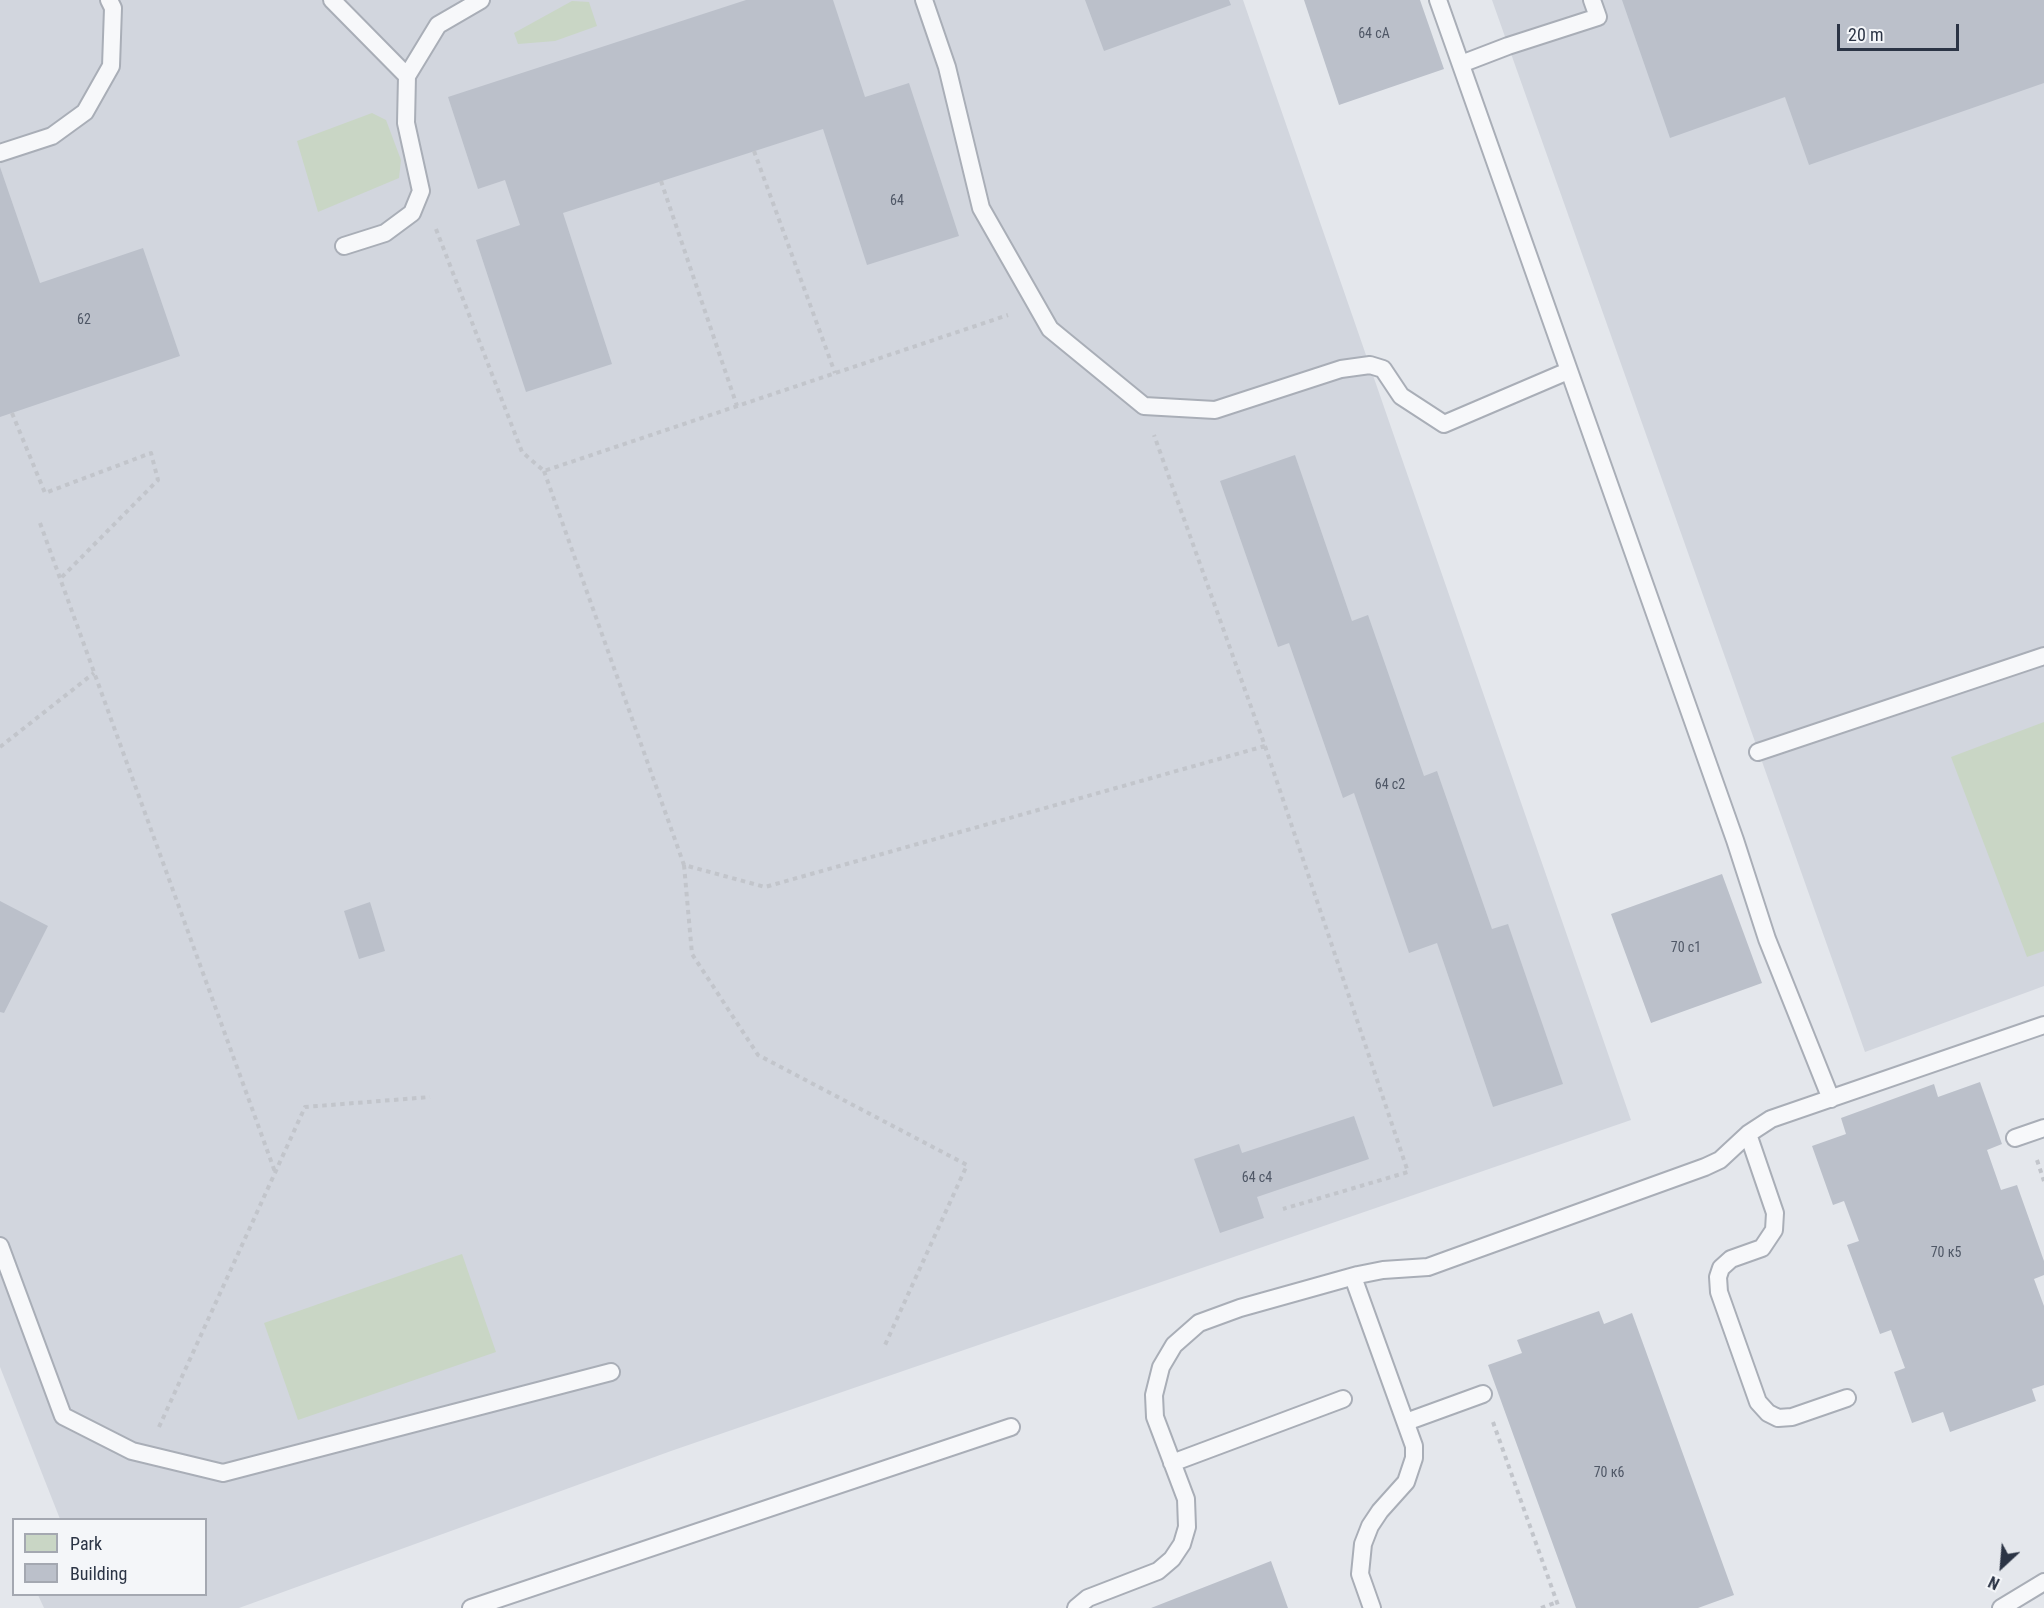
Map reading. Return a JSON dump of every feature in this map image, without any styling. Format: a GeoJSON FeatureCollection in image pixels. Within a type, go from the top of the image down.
{"type":"FeatureCollection","features":[{"type":"Feature","properties":{"kind":"lane"},"geometry":{"type":"LineString","coordinates":[[0,153],[52,136],[85,112],[111,66],[113,8],[109,0]]}},
{"type":"Feature","properties":{"kind":"lane"},"geometry":{"type":"LineString","coordinates":[[332,0],[407,76]]}},
{"type":"Feature","properties":{"kind":"lane"},"geometry":{"type":"LineString","coordinates":[[344,246],[385,233],[412,213],[422,191],[406,123],[407,76],[438,25],[481,0]]}},
{"type":"Feature","properties":{"kind":"lane"},"geometry":{"type":"LineString","coordinates":[[924,0],[947,67],[981,208],[1050,329],[1144,406],[1215,410],[1341,369],[1370,366],[1383,369],[1401,396],[1444,424],[1568,371]]}},
{"type":"Feature","properties":{"kind":"lane"},"geometry":{"type":"LineString","coordinates":[[1438,0],[1735,840],[1767,939],[1831,1099]]}},
{"type":"Feature","properties":{"kind":"lane"},"geometry":{"type":"LineString","coordinates":[[1461,64],[1598,16],[1592,0]]}},
{"type":"Feature","properties":{"kind":"lane"},"geometry":{"type":"LineString","coordinates":[[1758,752],[2044,656]]}},
{"type":"Feature","properties":{"kind":"lane"},"geometry":{"type":"LineString","coordinates":[[1077,1608],[1088,1598],[1158,1571],[1172,1559],[1182,1544],[1187,1527],[1185,1499],[1155,1417],[1154,1395],[1161,1367],[1174,1345],[1199,1323],[1240,1308],[1353,1277],[1383,1270],[1428,1267],[1720,1160],[1748,1134],[1771,1119],[2044,1025]]}},
{"type":"Feature","properties":{"kind":"lane"},"geometry":{"type":"LineString","coordinates":[[2015,1138],[2044,1128]]}},
{"type":"Feature","properties":{"kind":"lane"},"geometry":{"type":"LineString","coordinates":[[1748,1134],[1775,1213],[1774,1230],[1762,1248],[1731,1259],[1721,1268],[1718,1277],[1719,1292],[1758,1402],[1768,1413],[1778,1418],[1792,1417],[1847,1398]]}},
{"type":"Feature","properties":{"kind":"lane"},"geometry":{"type":"LineString","coordinates":[[0,1246],[63,1416],[132,1451],[223,1473],[611,1372]]}},
{"type":"Feature","properties":{"kind":"lane"},"geometry":{"type":"LineString","coordinates":[[1353,1277],[1414,1446],[1410,1472],[1400,1489],[1380,1510],[1363,1544],[1360,1574],[1372,1608]]}},
{"type":"Feature","properties":{"kind":"lane"},"geometry":{"type":"LineString","coordinates":[[1406,1422],[1483,1394]]}},
{"type":"Feature","properties":{"kind":"lane"},"geometry":{"type":"LineString","coordinates":[[1172,1463],[1343,1399]]}},
{"type":"Feature","properties":{"kind":"lane"},"geometry":{"type":"LineString","coordinates":[[471,1608],[1011,1427]]}},
{"type":"Feature","properties":{"kind":"lane"},"geometry":{"type":"LineString","coordinates":[[2001,1608],[2044,1582]]}},
{"type":"Feature","properties":{"kind":"path"},"geometry":{"type":"LineString","coordinates":[[754,151],[835,373]]}},
{"type":"Feature","properties":{"kind":"path"},"geometry":{"type":"LineString","coordinates":[[661,181],[738,406]]}},
{"type":"Feature","properties":{"kind":"path"},"geometry":{"type":"LineString","coordinates":[[422,191],[522,452],[544,471],[684,865],[692,954],[758,1055],[967,1165],[885,1345]]}},
{"type":"Feature","properties":{"kind":"path"},"geometry":{"type":"LineString","coordinates":[[544,471],[1037,305]]}},
{"type":"Feature","properties":{"kind":"path"},"geometry":{"type":"LineString","coordinates":[[1144,406],[1265,746],[1408,1172],[1283,1209]]}},
{"type":"Feature","properties":{"kind":"path"},"geometry":{"type":"LineString","coordinates":[[12,413],[45,493],[151,453],[158,480],[60,579]]}},
{"type":"Feature","properties":{"kind":"path"},"geometry":{"type":"LineString","coordinates":[[40,523],[275,1172]]}},
{"type":"Feature","properties":{"kind":"path"},"geometry":{"type":"LineString","coordinates":[[0,747],[94,673]]}},
{"type":"Feature","properties":{"kind":"path"},"geometry":{"type":"LineString","coordinates":[[684,865],[765,887],[1265,746]]}},
{"type":"Feature","properties":{"kind":"path"},"geometry":{"type":"LineString","coordinates":[[147,1455],[305,1107],[430,1097]]}},
{"type":"Feature","properties":{"kind":"path"},"geometry":{"type":"LineString","coordinates":[[1483,1394],[1559,1608]]}},
{"type":"Feature","properties":{"kind":"path"},"geometry":{"type":"LineString","coordinates":[[1541,1608],[1557,1602]]}},
{"type":"Feature","properties":{"kind":"shaded area"},"geometry":{"type":"Polygon","coordinates":[[[0,0],[1243,0],[1631,1120],[671,1451],[239,1608],[44,1608],[38,1596],[207,1596],[207,1518],[60,1518],[0,1367],[0,0]]]}},
{"type":"Feature","properties":{"kind":"shaded area"},"geometry":{"type":"Polygon","coordinates":[[[1492,0],[2044,0],[2044,986],[1865,1052],[1492,0]]]}},
{"type":"Feature","properties":{"kind":"green space"},"geometry":{"type":"Polygon","coordinates":[[[572,1],[589,2],[597,26],[555,41],[518,44],[514,33],[572,1]]]}},
{"type":"Feature","properties":{"kind":"green space"},"geometry":{"type":"Polygon","coordinates":[[[372,113],[386,120],[401,160],[399,178],[318,212],[297,141],[372,113]]]}},
{"type":"Feature","properties":{"kind":"green space"},"geometry":{"type":"Polygon","coordinates":[[[2044,722],[2044,951],[2027,957],[1951,757],[2044,722]]]}},
{"type":"Feature","properties":{"kind":"green space"},"geometry":{"type":"Polygon","coordinates":[[[462,1254],[496,1352],[298,1420],[264,1323],[462,1254]]]}},
{"type":"Feature","properties":{"kind":"building"},"geometry":{"type":"Polygon","coordinates":[[[746,0],[833,0],[865,97],[909,83],[959,236],[867,265],[823,129],[563,213],[612,364],[526,392],[476,240],[520,225],[505,180],[478,189],[448,97],[746,0]]]}},
{"type":"Feature","properties":{"kind":"building"},"geometry":{"type":"Polygon","coordinates":[[[1085,0],[1229,0],[1231,5],[1104,51],[1085,0]]]}},
{"type":"Feature","properties":{"kind":"building"},"geometry":{"type":"Polygon","coordinates":[[[1304,0],[1420,0],[1444,69],[1339,105],[1304,0]]]}},
{"type":"Feature","properties":{"kind":"building"},"geometry":{"type":"Polygon","coordinates":[[[1622,0],[2044,0],[2044,83],[1809,165],[1785,97],[1670,138],[1622,0]]]}},
{"type":"Feature","properties":{"kind":"building"},"geometry":{"type":"Polygon","coordinates":[[[0,167],[40,283],[143,248],[180,356],[0,417],[0,167]]]}},
{"type":"Feature","properties":{"kind":"building"},"geometry":{"type":"Polygon","coordinates":[[[1295,455],[1352,621],[1368,615],[1424,776],[1437,771],[1492,929],[1508,924],[1563,1084],[1493,1107],[1437,943],[1409,953],[1354,793],[1343,798],[1289,643],[1278,647],[1220,481],[1295,455]]]}},
{"type":"Feature","properties":{"kind":"building"},"geometry":{"type":"Polygon","coordinates":[[[1722,874],[1762,983],[1651,1023],[1611,914],[1722,874]]]}},
{"type":"Feature","properties":{"kind":"building"},"geometry":{"type":"Polygon","coordinates":[[[0,901],[48,926],[4,1013],[0,1012],[0,901]]]}},
{"type":"Feature","properties":{"kind":"building"},"geometry":{"type":"Polygon","coordinates":[[[370,902],[385,951],[359,959],[344,911],[370,902]]]}},
{"type":"Feature","properties":{"kind":"building"},"geometry":{"type":"Polygon","coordinates":[[[1980,1082],[2002,1144],[1987,1150],[2001,1190],[2017,1185],[2044,1261],[2044,1275],[2034,1279],[2044,1306],[2044,1385],[2032,1389],[2036,1401],[1950,1432],[1943,1412],[1912,1423],[1894,1372],[1905,1368],[1891,1330],[1880,1334],[1847,1245],[1859,1241],[1844,1201],[1833,1205],[1812,1146],[1846,1134],[1841,1118],[1934,1084],[1938,1097],[1980,1082]]]}},
{"type":"Feature","properties":{"kind":"building"},"geometry":{"type":"Polygon","coordinates":[[[1354,1116],[1369,1159],[1257,1197],[1264,1218],[1220,1233],[1194,1159],[1239,1144],[1242,1153],[1354,1116]]]}},
{"type":"Feature","properties":{"kind":"building"},"geometry":{"type":"Polygon","coordinates":[[[1599,1311],[1604,1324],[1632,1313],[1734,1595],[1698,1608],[1576,1608],[1488,1365],[1522,1353],[1517,1340],[1599,1311]]]}},
{"type":"Feature","properties":{"kind":"building"},"geometry":{"type":"Polygon","coordinates":[[[1271,1561],[1288,1608],[1151,1608],[1271,1561]]]}}]}
